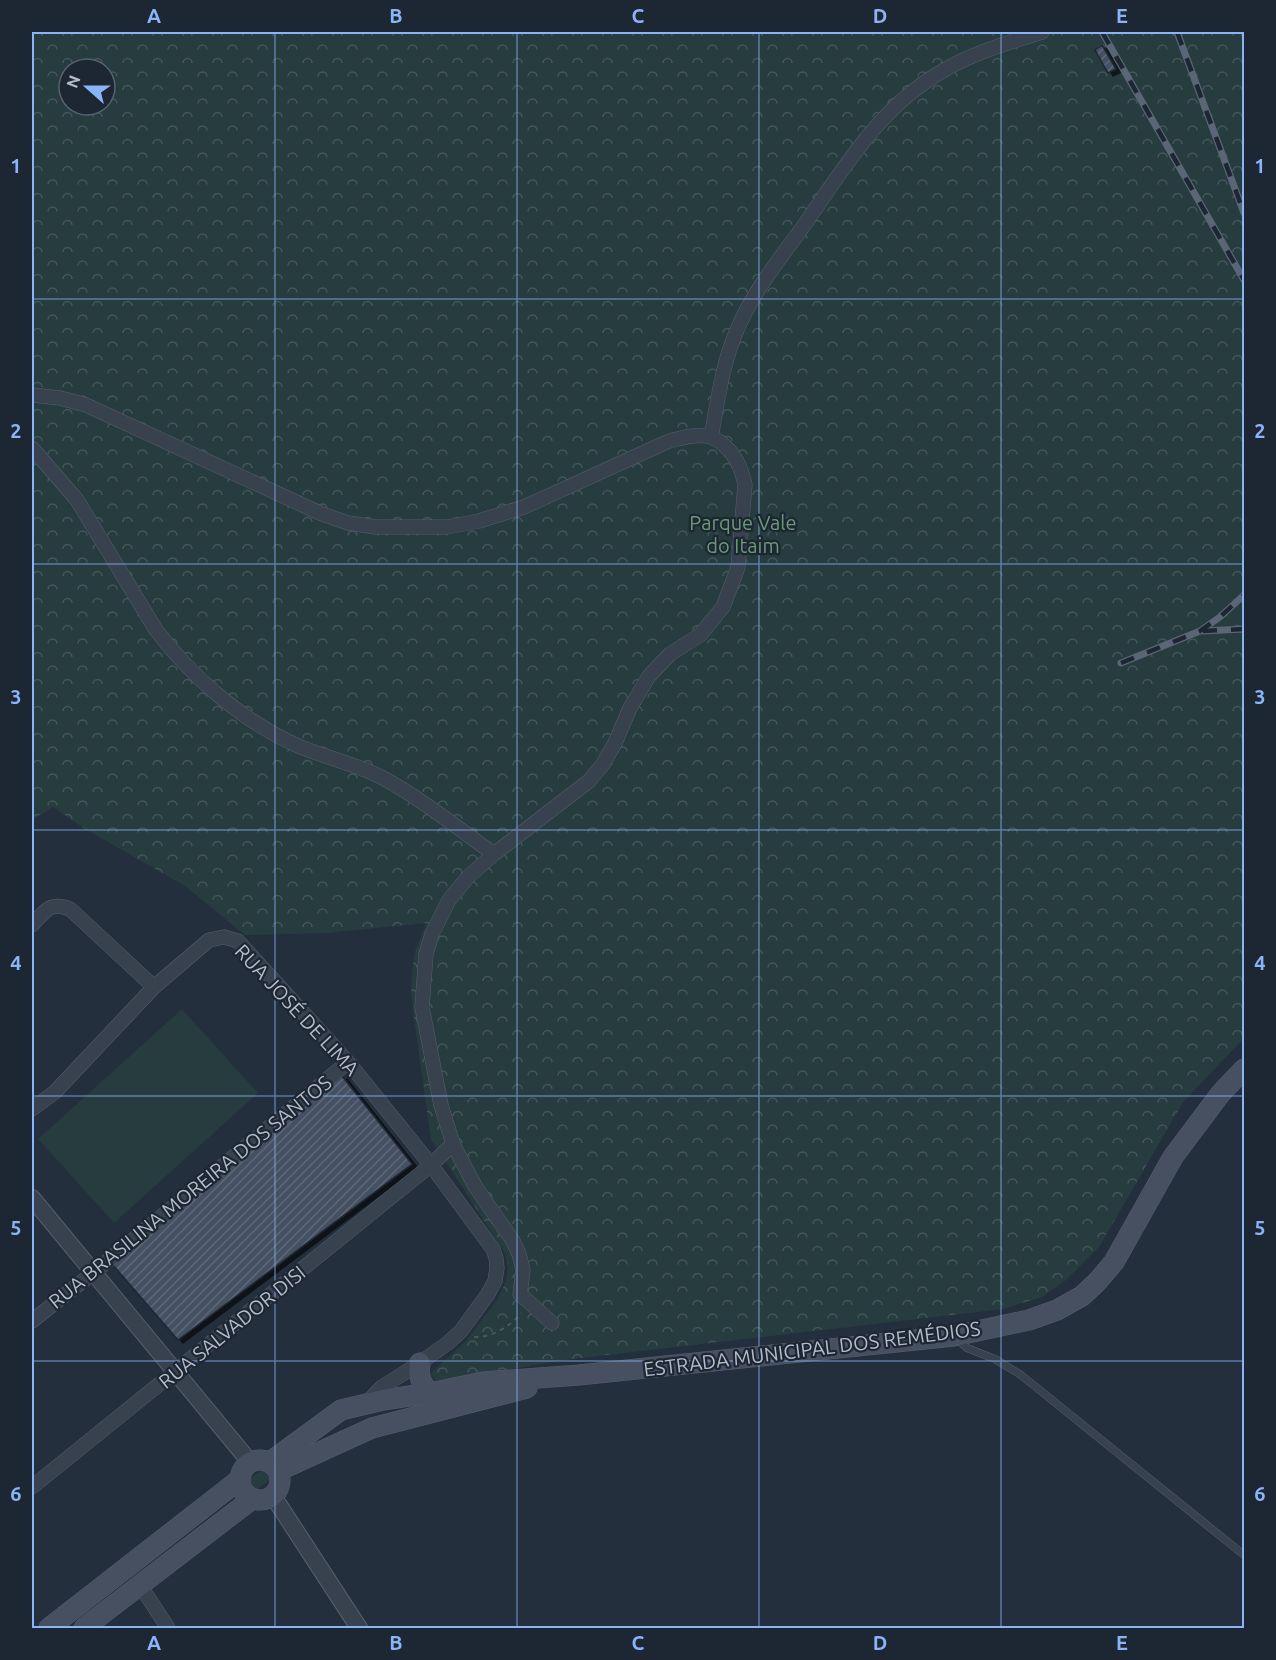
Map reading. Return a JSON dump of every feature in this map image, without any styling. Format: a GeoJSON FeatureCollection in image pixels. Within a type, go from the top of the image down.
{"type":"FeatureCollection","features":[{"type":"Feature","properties":{"kind":"main road","name":"ESTRADA MUNICIPAL DOS REMÉDIOS"},"geometry":{"type":"LineString","coordinates":[[274,1467],[341,1410],[366,1404],[483,1383],[954,1336],[1029,1320],[1057,1310],[1082,1296],[1114,1262],[1173,1157],[1221,1093],[1245,1069]]}},
{"type":"Feature","properties":{"kind":"main road"},"geometry":{"type":"LineString","coordinates":[[420,1363],[418,1375],[422,1385],[430,1394]]}},
{"type":"Feature","properties":{"kind":"main road","name":"ESTRADA MUNICIPAL DOS REMÉDIOS"},"geometry":{"type":"LineString","coordinates":[[274,1467],[372,1428],[579,1375]]}},
{"type":"Feature","properties":{"kind":"main road"},"geometry":{"type":"LineString","coordinates":[[359,1433],[366,1404]]}},
{"type":"Feature","properties":{"kind":"main road"},"geometry":{"type":"LineString","coordinates":[[260,1460],[274,1467],[280,1482],[273,1496],[262,1500],[252,1499],[243,1491],[239,1480],[244,1467],[250,1462],[260,1460]]}},
{"type":"Feature","properties":{"kind":"main road"},"geometry":{"type":"LineString","coordinates":[[49,1629],[239,1480]]}},
{"type":"Feature","properties":{"kind":"main road"},"geometry":{"type":"LineString","coordinates":[[84,1629],[252,1499]]}},
{"type":"Feature","properties":{"kind":"street"},"geometry":{"type":"LineString","coordinates":[[711,436],[729,352],[745,312],[871,132],[896,105],[940,72],[968,58],[1042,32]]}},
{"type":"Feature","properties":{"kind":"street"},"geometry":{"type":"LineString","coordinates":[[32,395],[60,398],[86,405],[322,514],[348,523],[376,526],[447,527],[479,521],[524,507],[669,441],[689,436],[711,436],[723,444],[737,459],[745,484],[738,567],[723,607],[700,635],[670,654],[650,676],[630,708],[603,764],[589,781],[494,854],[468,877],[449,900],[432,934],[426,954],[422,1007],[441,1105],[453,1144],[475,1186],[513,1241],[519,1254],[523,1270],[519,1294],[552,1323]]}},
{"type":"Feature","properties":{"kind":"street"},"geometry":{"type":"LineString","coordinates":[[32,448],[77,500],[168,646],[181,661],[230,705],[251,721],[298,746],[370,772],[396,785],[494,854]]}},
{"type":"Feature","properties":{"kind":"street"},"geometry":{"type":"LineString","coordinates":[[32,925],[50,907],[59,905],[70,909],[154,987]]}},
{"type":"Feature","properties":{"kind":"street","name":"RUA JOSÉ DE LIMA"},"geometry":{"type":"LineString","coordinates":[[32,1109],[56,1092],[154,987],[209,940],[224,937],[238,941],[348,1062],[431,1166],[493,1249],[497,1268],[495,1281],[461,1331]]}},
{"type":"Feature","properties":{"kind":"street","name":"RUA BRASILINA MOREIRA DOS SANTOS"},"geometry":{"type":"LineString","coordinates":[[32,1321],[348,1062]]}},
{"type":"Feature","properties":{"kind":"street","name":"RUA SALVADOR DISI"},"geometry":{"type":"LineString","coordinates":[[32,1487],[431,1166],[453,1144]]}},
{"type":"Feature","properties":{"kind":"street"},"geometry":{"type":"LineString","coordinates":[[32,1198],[250,1462]]}},
{"type":"Feature","properties":{"kind":"street"},"geometry":{"type":"LineString","coordinates":[[366,1404],[381,1387],[420,1363],[461,1331]]}},
{"type":"Feature","properties":{"kind":"street"},"geometry":{"type":"LineString","coordinates":[[273,1496],[359,1629]]}},
{"type":"Feature","properties":{"kind":"street"},"geometry":{"type":"LineString","coordinates":[[140,1585],[168,1629]]}},
{"type":"Feature","properties":{"kind":"lane"},"geometry":{"type":"LineString","coordinates":[[954,1336],[968,1348],[995,1359],[1022,1375],[1245,1555]]}},
{"type":"Feature","properties":{"kind":"path"},"geometry":{"type":"LineString","coordinates":[[461,1331],[478,1338],[496,1333],[517,1319],[530,1303]]}},
{"type":"Feature","properties":{"kind":"green space","name":"Parque Vale do Itaim"},"geometry":{"type":"Polygon","coordinates":[[[32,32],[1244,32],[1244,1038],[1183,1102],[1099,1247],[1066,1280],[1042,1297],[1003,1309],[564,1360],[476,1375],[438,1385],[431,1373],[466,1341],[497,1300],[506,1281],[508,1267],[505,1253],[431,1139],[411,996],[415,952],[426,923],[326,933],[245,935],[185,886],[82,827],[53,807],[32,820],[32,32]]]}},
{"type":"Feature","properties":{"kind":"green space"},"geometry":{"type":"Polygon","coordinates":[[[182,1009],[258,1093],[114,1223],[38,1139],[182,1009]]]}},
{"type":"Feature","properties":{"kind":"green space"},"geometry":{"type":"Polygon","coordinates":[[[264,1469],[269,1472],[270,1480],[256,1490],[249,1487],[248,1481],[264,1469]]]}},
{"type":"Feature","properties":{"kind":"building"},"geometry":{"type":"Polygon","coordinates":[[[1102,45],[1116,69],[1108,73],[1095,50],[1102,45]]]}},
{"type":"Feature","properties":{"kind":"building"},"geometry":{"type":"Polygon","coordinates":[[[342,1076],[412,1164],[178,1340],[112,1264],[342,1076]]]}},
{"type":"Feature","properties":{"kind":"railway"},"geometry":{"type":"LineString","coordinates":[[1102,32],[1244,280]]}},
{"type":"Feature","properties":{"kind":"railway"},"geometry":{"type":"LineString","coordinates":[[1177,32],[1244,213]]}},
{"type":"Feature","properties":{"kind":"railway"},"geometry":{"type":"LineString","coordinates":[[1121,663],[1200,631],[1220,617],[1244,595]]}},
{"type":"Feature","properties":{"kind":"railway"},"geometry":{"type":"LineString","coordinates":[[1203,631],[1244,629]]}}]}
